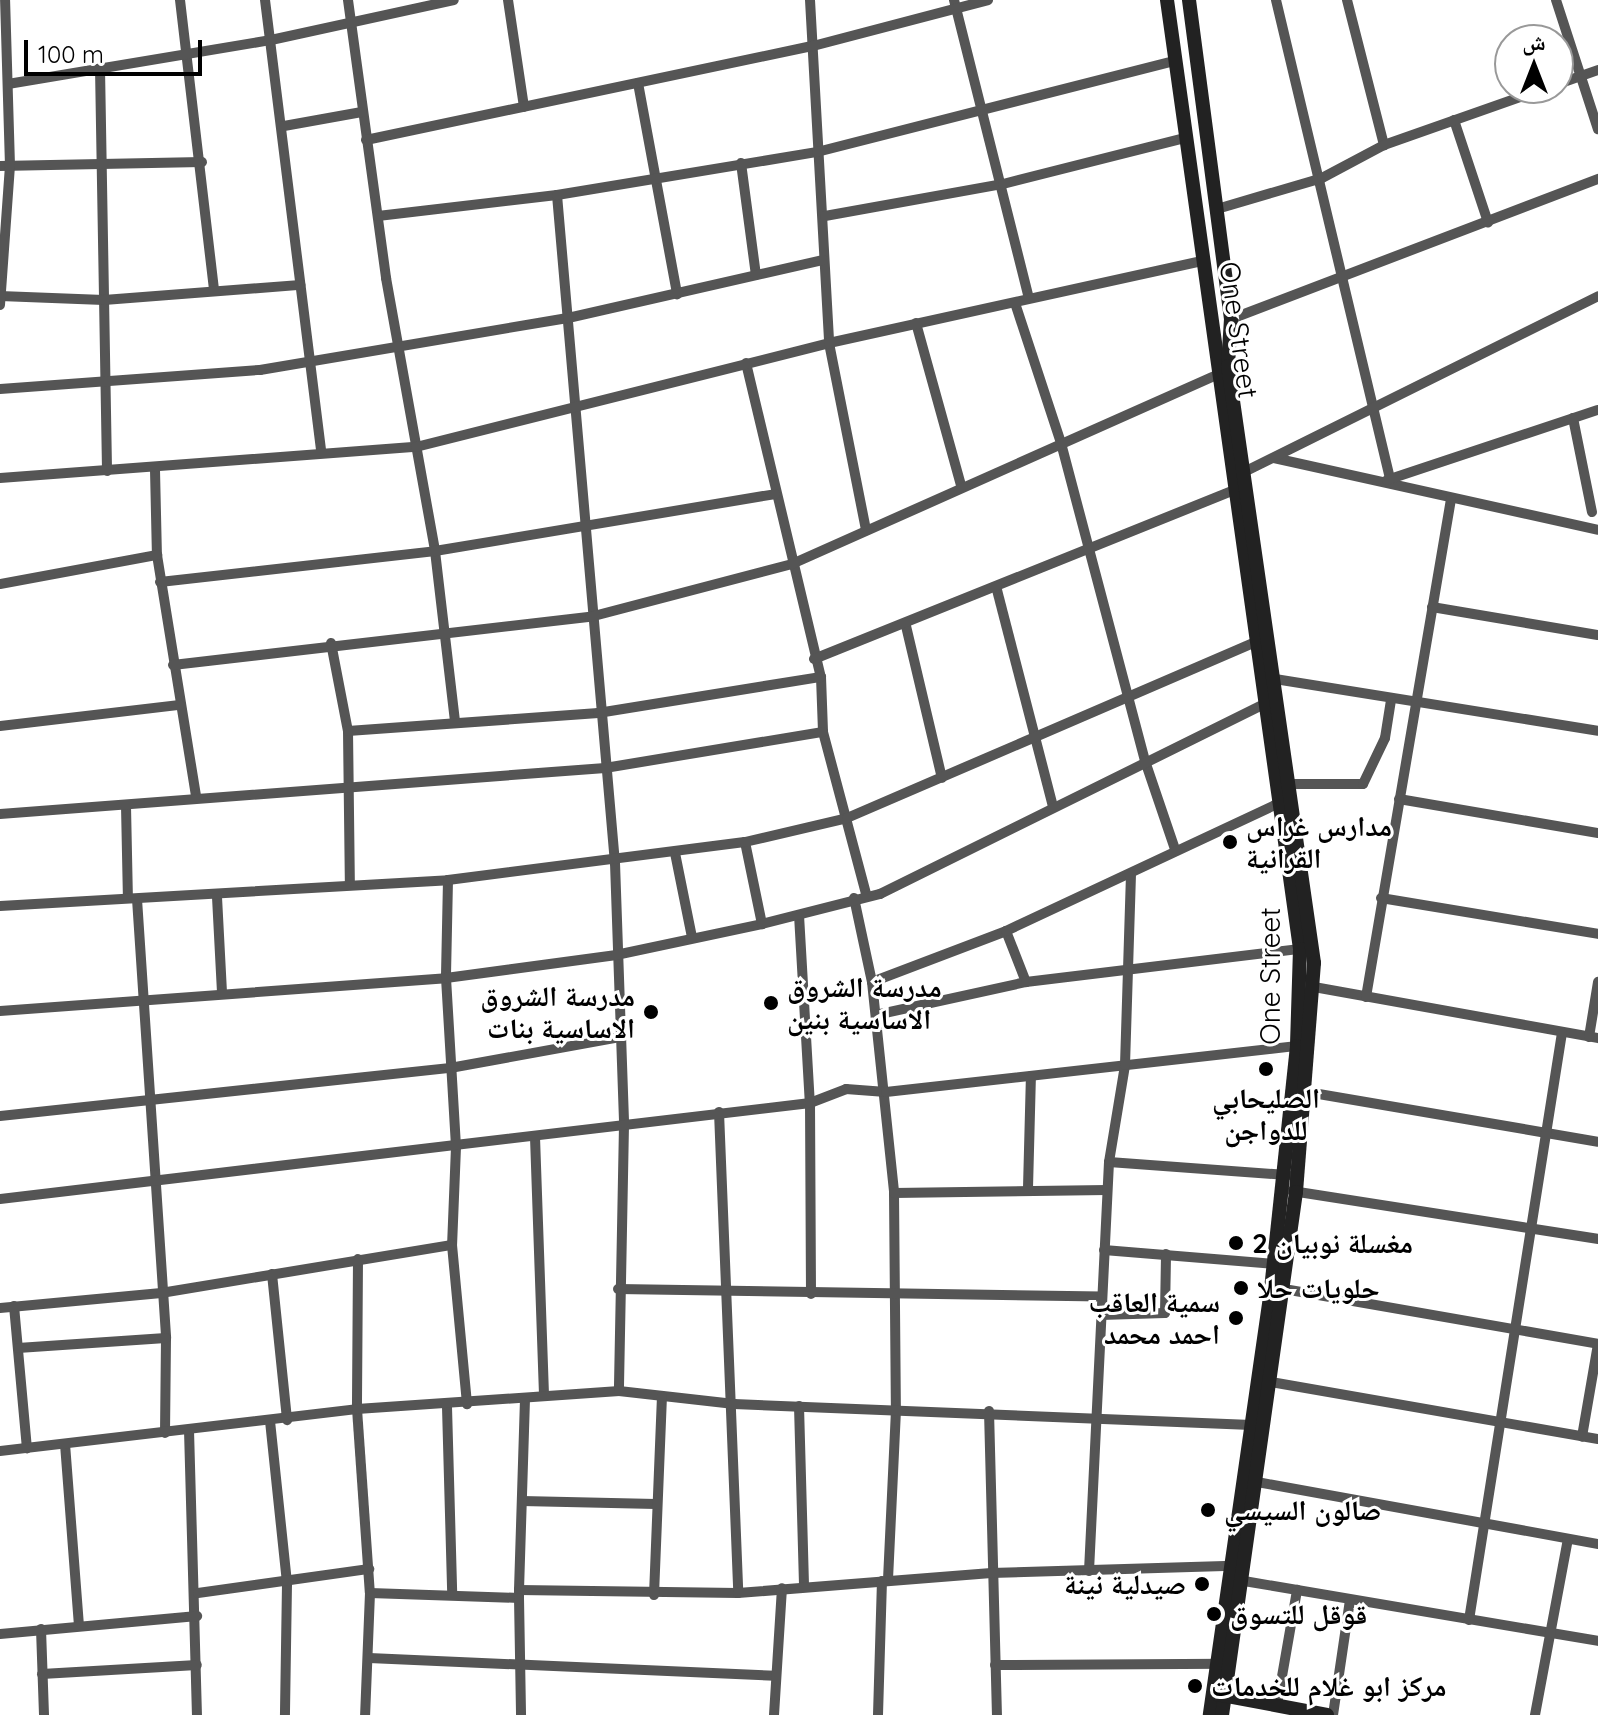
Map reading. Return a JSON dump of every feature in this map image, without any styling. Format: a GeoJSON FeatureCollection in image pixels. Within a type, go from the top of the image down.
{"type":"FeatureCollection","features":[{"type":"Feature","properties":{"kind":"street"},"geometry":{"type":"LineString","coordinates":[[0,305],[8,84],[3,0]]}},
{"type":"Feature","properties":{"kind":"street"},"geometry":{"type":"LineString","coordinates":[[180,0],[202,162],[214,289]]}},
{"type":"Feature","properties":{"kind":"street"},"geometry":{"type":"LineString","coordinates":[[265,0],[284,126],[321,451]]}},
{"type":"Feature","properties":{"kind":"street"},"geometry":{"type":"LineString","coordinates":[[348,0],[397,345],[435,551],[455,722]]}},
{"type":"Feature","properties":{"kind":"street"},"geometry":{"type":"LineString","coordinates":[[8,84],[271,40],[454,0]]}},
{"type":"Feature","properties":{"kind":"street"},"geometry":{"type":"LineString","coordinates":[[508,0],[524,107]]}},
{"type":"Feature","properties":{"kind":"street"},"geometry":{"type":"LineString","coordinates":[[810,0],[817,152],[825,216],[823,260],[829,343],[866,530]]}},
{"type":"Feature","properties":{"kind":"street"},"geometry":{"type":"LineString","coordinates":[[366,140],[813,46],[955,4],[988,0]]}},
{"type":"Feature","properties":{"kind":"street","name":"One Street"},"geometry":{"type":"LineString","coordinates":[[1167,0],[1235,490],[1314,987],[1307,1092],[1274,1264],[1257,1482],[1244,1581],[1224,1664]]}},
{"type":"Feature","properties":{"kind":"street","name":"One Street"},"geometry":{"type":"LineString","coordinates":[[1189,0],[1231,319],[1228,366],[1292,784],[1287,805],[1300,949],[1284,1289],[1271,1382],[1252,1425],[1233,1566],[1220,1695],[1222,1715]]}},
{"type":"Feature","properties":{"kind":"street"},"geometry":{"type":"LineString","coordinates":[[1276,0],[1322,178],[1340,280],[1385,481]]}},
{"type":"Feature","properties":{"kind":"street"},"geometry":{"type":"LineString","coordinates":[[1347,0],[1384,145]]}},
{"type":"Feature","properties":{"kind":"street"},"geometry":{"type":"LineString","coordinates":[[1556,0],[1598,129]]}},
{"type":"Feature","properties":{"kind":"street"},"geometry":{"type":"LineString","coordinates":[[955,4],[986,113],[1029,298]]}},
{"type":"Feature","properties":{"kind":"street"},"geometry":{"type":"LineString","coordinates":[[378,216],[557,195],[817,152],[986,113],[1175,61]]}},
{"type":"Feature","properties":{"kind":"street"},"geometry":{"type":"LineString","coordinates":[[100,68],[106,165],[104,300],[107,471]]}},
{"type":"Feature","properties":{"kind":"street"},"geometry":{"type":"LineString","coordinates":[[1574,78],[1598,70]]}},
{"type":"Feature","properties":{"kind":"street"},"geometry":{"type":"LineString","coordinates":[[638,83],[677,294]]}},
{"type":"Feature","properties":{"kind":"street"},"geometry":{"type":"LineString","coordinates":[[1217,209],[1322,178],[1384,145],[1500,104]]}},
{"type":"Feature","properties":{"kind":"street"},"geometry":{"type":"LineString","coordinates":[[284,126],[362,112]]}},
{"type":"Feature","properties":{"kind":"street"},"geometry":{"type":"LineString","coordinates":[[1454,120],[1488,222]]}},
{"type":"Feature","properties":{"kind":"street"},"geometry":{"type":"LineString","coordinates":[[825,216],[1003,184],[1185,138]]}},
{"type":"Feature","properties":{"kind":"street"},"geometry":{"type":"LineString","coordinates":[[5,166],[202,162]]}},
{"type":"Feature","properties":{"kind":"street"},"geometry":{"type":"LineString","coordinates":[[741,163],[756,275]]}},
{"type":"Feature","properties":{"kind":"street"},"geometry":{"type":"LineString","coordinates":[[1231,319],[1340,280],[1598,179]]}},
{"type":"Feature","properties":{"kind":"street"},"geometry":{"type":"LineString","coordinates":[[557,195],[589,526],[590,617],[598,713],[615,863],[624,1125],[618,1289],[619,1391]]}},
{"type":"Feature","properties":{"kind":"street"},"geometry":{"type":"LineString","coordinates":[[0,389],[105,385],[309,362],[568,318],[823,260]]}},
{"type":"Feature","properties":{"kind":"street"},"geometry":{"type":"LineString","coordinates":[[0,478],[155,470],[321,451],[416,447],[829,343],[1203,261]]}},
{"type":"Feature","properties":{"kind":"street"},"geometry":{"type":"LineString","coordinates":[[0,296],[104,300],[214,289],[300,285]]}},
{"type":"Feature","properties":{"kind":"street"},"geometry":{"type":"LineString","coordinates":[[814,659],[1090,553],[1235,490],[1244,472],[1598,296]]}},
{"type":"Feature","properties":{"kind":"street"},"geometry":{"type":"LineString","coordinates":[[1015,303],[1061,443],[1145,761],[1175,849]]}},
{"type":"Feature","properties":{"kind":"street"},"geometry":{"type":"LineString","coordinates":[[916,323],[961,485]]}},
{"type":"Feature","properties":{"kind":"street"},"geometry":{"type":"LineString","coordinates":[[746,363],[814,659],[821,677],[823,732],[866,894]]}},
{"type":"Feature","properties":{"kind":"street"},"geometry":{"type":"LineString","coordinates":[[173,665],[331,643],[443,637],[590,617],[792,564],[961,485],[1218,374]]}},
{"type":"Feature","properties":{"kind":"street"},"geometry":{"type":"LineString","coordinates":[[1385,481],[1598,410]]}},
{"type":"Feature","properties":{"kind":"street"},"geometry":{"type":"LineString","coordinates":[[1566,524],[1595,511],[1573,418]]}},
{"type":"Feature","properties":{"kind":"street"},"geometry":{"type":"LineString","coordinates":[[1274,458],[1598,530]]}},
{"type":"Feature","properties":{"kind":"street"},"geometry":{"type":"LineString","coordinates":[[155,470],[160,582],[196,797]]}},
{"type":"Feature","properties":{"kind":"street"},"geometry":{"type":"LineString","coordinates":[[160,582],[435,551],[775,494]]}},
{"type":"Feature","properties":{"kind":"street"},"geometry":{"type":"LineString","coordinates":[[1366,997],[1451,499]]}},
{"type":"Feature","properties":{"kind":"street"},"geometry":{"type":"LineString","coordinates":[[0,584],[157,555]]}},
{"type":"Feature","properties":{"kind":"street"},"geometry":{"type":"LineString","coordinates":[[997,590],[1053,806]]}},
{"type":"Feature","properties":{"kind":"street"},"geometry":{"type":"LineString","coordinates":[[1432,607],[1598,635]]}},
{"type":"Feature","properties":{"kind":"street"},"geometry":{"type":"LineString","coordinates":[[906,626],[942,778]]}},
{"type":"Feature","properties":{"kind":"street"},"geometry":{"type":"LineString","coordinates":[[0,906],[217,897],[448,880],[615,863],[745,842],[847,818],[1130,701],[1258,641]]}},
{"type":"Feature","properties":{"kind":"street"},"geometry":{"type":"LineString","coordinates":[[331,643],[348,731],[352,790],[350,885]]}},
{"type":"Feature","properties":{"kind":"street"},"geometry":{"type":"LineString","coordinates":[[348,731],[598,713],[821,677]]}},
{"type":"Feature","properties":{"kind":"street"},"geometry":{"type":"LineString","coordinates":[[1275,679],[1598,731]]}},
{"type":"Feature","properties":{"kind":"street"},"geometry":{"type":"LineString","coordinates":[[1292,784],[1363,784],[1385,738],[1391,699]]}},
{"type":"Feature","properties":{"kind":"street"},"geometry":{"type":"LineString","coordinates":[[0,1011],[222,991],[446,978],[616,955],[762,924],[866,894],[880,894],[1267,703]]}},
{"type":"Feature","properties":{"kind":"street"},"geometry":{"type":"LineString","coordinates":[[0,726],[180,705]]}},
{"type":"Feature","properties":{"kind":"street"},"geometry":{"type":"LineString","coordinates":[[0,814],[126,806],[196,797],[352,790],[605,768],[823,732]]}},
{"type":"Feature","properties":{"kind":"street"},"geometry":{"type":"LineString","coordinates":[[1399,799],[1598,833]]}},
{"type":"Feature","properties":{"kind":"street"},"geometry":{"type":"LineString","coordinates":[[872,982],[1006,931],[1131,874],[1175,849],[1287,805]]}},
{"type":"Feature","properties":{"kind":"street"},"geometry":{"type":"LineString","coordinates":[[126,806],[166,1338],[165,1433]]}},
{"type":"Feature","properties":{"kind":"street"},"geometry":{"type":"LineString","coordinates":[[745,842],[762,924]]}},
{"type":"Feature","properties":{"kind":"street"},"geometry":{"type":"LineString","coordinates":[[675,853],[692,937]]}},
{"type":"Feature","properties":{"kind":"street"},"geometry":{"type":"LineString","coordinates":[[1089,1571],[1107,1190],[1125,1065],[1124,970],[1131,874]]}},
{"type":"Feature","properties":{"kind":"street"},"geometry":{"type":"LineString","coordinates":[[448,880],[446,978],[456,1147],[452,1245],[467,1404]]}},
{"type":"Feature","properties":{"kind":"street"},"geometry":{"type":"LineString","coordinates":[[217,897],[222,991]]}},
{"type":"Feature","properties":{"kind":"street"},"geometry":{"type":"LineString","coordinates":[[854,898],[872,982],[877,1060],[886,1092],[894,1193],[896,1410],[878,1715]]}},
{"type":"Feature","properties":{"kind":"street"},"geometry":{"type":"LineString","coordinates":[[1381,898],[1598,934]]}},
{"type":"Feature","properties":{"kind":"street"},"geometry":{"type":"LineString","coordinates":[[799,915],[810,1103],[811,1294]]}},
{"type":"Feature","properties":{"kind":"street"},"geometry":{"type":"LineString","coordinates":[[1006,931],[1026,982]]}},
{"type":"Feature","properties":{"kind":"street"},"geometry":{"type":"LineString","coordinates":[[876,1015],[1026,982],[1300,949]]}},
{"type":"Feature","properties":{"kind":"street"},"geometry":{"type":"LineString","coordinates":[[1314,987],[1594,1038],[1598,982]]}},
{"type":"Feature","properties":{"kind":"street"},"geometry":{"type":"LineString","coordinates":[[1469,1620],[1527,1227],[1562,1033]]}},
{"type":"Feature","properties":{"kind":"street"},"geometry":{"type":"LineString","coordinates":[[0,1116],[147,1104],[450,1068],[621,1037]]}},
{"type":"Feature","properties":{"kind":"street"},"geometry":{"type":"LineString","coordinates":[[0,1199],[156,1184],[810,1103],[846,1089],[886,1092],[1297,1046]]}},
{"type":"Feature","properties":{"kind":"street"},"geometry":{"type":"LineString","coordinates":[[1028,1188],[1031,1076]]}},
{"type":"Feature","properties":{"kind":"street"},"geometry":{"type":"LineString","coordinates":[[1307,1092],[1598,1142]]}},
{"type":"Feature","properties":{"kind":"street"},"geometry":{"type":"LineString","coordinates":[[719,1112],[734,1404],[738,1593]]}},
{"type":"Feature","properties":{"kind":"street"},"geometry":{"type":"LineString","coordinates":[[535,1137],[544,1394]]}},
{"type":"Feature","properties":{"kind":"street"},"geometry":{"type":"LineString","coordinates":[[1109,1162],[1290,1183],[1598,1239]]}},
{"type":"Feature","properties":{"kind":"street"},"geometry":{"type":"LineString","coordinates":[[894,1193],[1028,1188],[1107,1190]]}},
{"type":"Feature","properties":{"kind":"street"},"geometry":{"type":"LineString","coordinates":[[0,1308],[161,1293],[452,1245]]}},
{"type":"Feature","properties":{"kind":"street"},"geometry":{"type":"LineString","coordinates":[[1104,1250],[1274,1264]]}},
{"type":"Feature","properties":{"kind":"street"},"geometry":{"type":"LineString","coordinates":[[1101,1315],[1165,1313],[1166,1254]]}},
{"type":"Feature","properties":{"kind":"street"},"geometry":{"type":"LineString","coordinates":[[358,1259],[357,1409],[370,1593],[365,1715]]}},
{"type":"Feature","properties":{"kind":"street"},"geometry":{"type":"LineString","coordinates":[[272,1274],[287,1420]]}},
{"type":"Feature","properties":{"kind":"street"},"geometry":{"type":"LineString","coordinates":[[618,1289],[727,1294],[1102,1297]]}},
{"type":"Feature","properties":{"kind":"street"},"geometry":{"type":"LineString","coordinates":[[1284,1289],[1598,1344],[1582,1437]]}},
{"type":"Feature","properties":{"kind":"street"},"geometry":{"type":"LineString","coordinates":[[14,1306],[27,1448]]}},
{"type":"Feature","properties":{"kind":"street"},"geometry":{"type":"LineString","coordinates":[[18,1348],[166,1338]]}},
{"type":"Feature","properties":{"kind":"street"},"geometry":{"type":"LineString","coordinates":[[1271,1382],[1598,1439]]}},
{"type":"Feature","properties":{"kind":"street"},"geometry":{"type":"LineString","coordinates":[[0,1451],[287,1420],[357,1409],[447,1407],[525,1401],[544,1394],[619,1391],[734,1404],[989,1411],[1252,1425]]}},
{"type":"Feature","properties":{"kind":"street"},"geometry":{"type":"LineString","coordinates":[[654,1595],[662,1396]]}},
{"type":"Feature","properties":{"kind":"street"},"geometry":{"type":"LineString","coordinates":[[521,1715],[517,1664],[525,1401]]}},
{"type":"Feature","properties":{"kind":"street"},"geometry":{"type":"LineString","coordinates":[[799,1406],[804,1586]]}},
{"type":"Feature","properties":{"kind":"street"},"geometry":{"type":"LineString","coordinates":[[447,1407],[452,1591]]}},
{"type":"Feature","properties":{"kind":"street"},"geometry":{"type":"LineString","coordinates":[[989,1411],[997,1715]]}},
{"type":"Feature","properties":{"kind":"street"},"geometry":{"type":"LineString","coordinates":[[270,1421],[287,1584],[285,1715]]}},
{"type":"Feature","properties":{"kind":"street"},"geometry":{"type":"LineString","coordinates":[[189,1430],[198,1593],[197,1715]]}},
{"type":"Feature","properties":{"kind":"street"},"geometry":{"type":"LineString","coordinates":[[65,1444],[79,1625]]}},
{"type":"Feature","properties":{"kind":"street"},"geometry":{"type":"LineString","coordinates":[[1257,1482],[1598,1544]]}},
{"type":"Feature","properties":{"kind":"street"},"geometry":{"type":"LineString","coordinates":[[522,1501],[656,1504]]}},
{"type":"Feature","properties":{"kind":"street"},"geometry":{"type":"LineString","coordinates":[[1535,1715],[1568,1539]]}},
{"type":"Feature","properties":{"kind":"street"},"geometry":{"type":"LineString","coordinates":[[370,1593],[738,1593],[991,1573],[1233,1566]]}},
{"type":"Feature","properties":{"kind":"street"},"geometry":{"type":"LineString","coordinates":[[198,1593],[287,1584],[369,1569]]}},
{"type":"Feature","properties":{"kind":"street"},"geometry":{"type":"LineString","coordinates":[[1244,1581],[1598,1641]]}},
{"type":"Feature","properties":{"kind":"street"},"geometry":{"type":"LineString","coordinates":[[774,1715],[782,1588]]}},
{"type":"Feature","properties":{"kind":"street"},"geometry":{"type":"LineString","coordinates":[[1277,1705],[1297,1590]]}},
{"type":"Feature","properties":{"kind":"street"},"geometry":{"type":"LineString","coordinates":[[1220,1695],[1330,1715],[1350,1600]]}},
{"type":"Feature","properties":{"kind":"street"},"geometry":{"type":"LineString","coordinates":[[0,1634],[197,1616]]}},
{"type":"Feature","properties":{"kind":"street"},"geometry":{"type":"LineString","coordinates":[[41,1629],[44,1715]]}},
{"type":"Feature","properties":{"kind":"street"},"geometry":{"type":"LineString","coordinates":[[369,1658],[775,1676]]}},
{"type":"Feature","properties":{"kind":"street"},"geometry":{"type":"LineString","coordinates":[[995,1665],[1224,1664]]}},
{"type":"Feature","properties":{"kind":"street"},"geometry":{"type":"LineString","coordinates":[[42,1674],[197,1665]]}},
{"type":"Feature","properties":{"kind":"street","name":"One Street"},"geometry":{"type":"LineString","coordinates":[[1210,1715],[1220,1695]]}},
{"type":"Feature","properties":{"kind":"place","name":"مدارس غراس القرانية"},"geometry":{"type":"Point","coordinates":[1230,842]}},
{"type":"Feature","properties":{"kind":"place","name":"مدرسة الشروق الاساسية بنين"},"geometry":{"type":"Point","coordinates":[771,1003]}},
{"type":"Feature","properties":{"kind":"place","name":"مدرسة الشروق الاساسية بنات"},"geometry":{"type":"Point","coordinates":[651,1012]}},
{"type":"Feature","properties":{"kind":"place","name":"الصليحابي للدواجن"},"geometry":{"type":"Point","coordinates":[1266,1069]}},
{"type":"Feature","properties":{"kind":"place","name":"مغسلة نوبيان 2"},"geometry":{"type":"Point","coordinates":[1236,1243]}},
{"type":"Feature","properties":{"kind":"place","name":"حلويات حلا"},"geometry":{"type":"Point","coordinates":[1241,1288]}},
{"type":"Feature","properties":{"kind":"place","name":"سمية العاقب احمد محمد"},"geometry":{"type":"Point","coordinates":[1236,1318]}},
{"type":"Feature","properties":{"kind":"place","name":"صالون السيسي"},"geometry":{"type":"Point","coordinates":[1208,1510]}},
{"type":"Feature","properties":{"kind":"place","name":"صيدلية نينة"},"geometry":{"type":"Point","coordinates":[1202,1584]}},
{"type":"Feature","properties":{"kind":"place","name":"قوقل للتسوق"},"geometry":{"type":"Point","coordinates":[1214,1614]}},
{"type":"Feature","properties":{"kind":"place","name":"مركز ابو غلام للخدمات"},"geometry":{"type":"Point","coordinates":[1195,1686]}}]}
